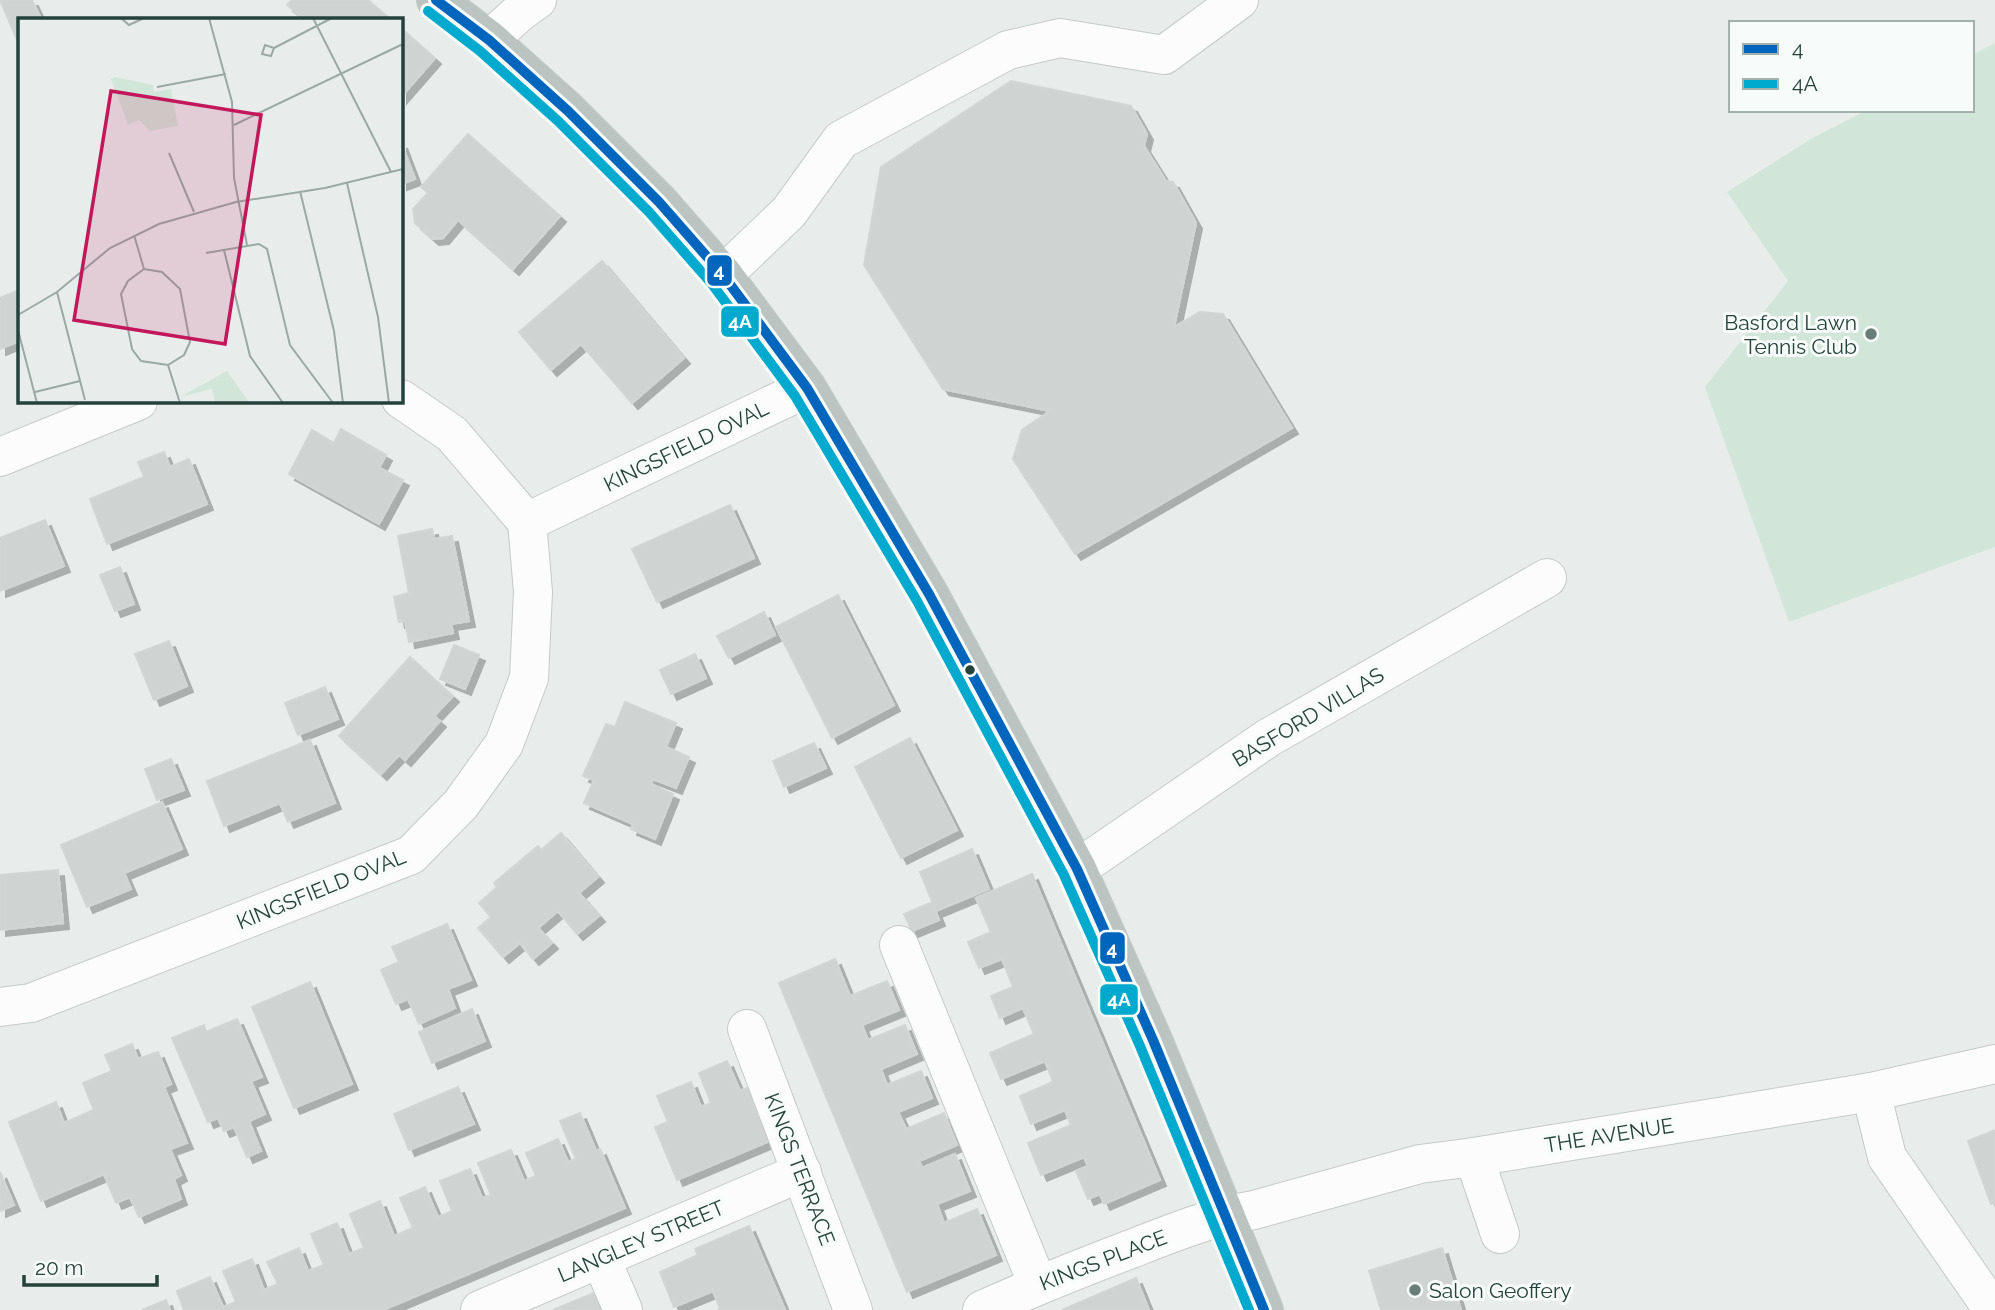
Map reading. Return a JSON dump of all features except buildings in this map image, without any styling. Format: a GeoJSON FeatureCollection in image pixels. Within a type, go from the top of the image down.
{"type":"FeatureCollection","features":[{"type":"Feature","properties":{"kind":"highway"},"geometry":{"type":"LineString","coordinates":[[436,0],[489,40],[568,111],[659,202],[723,275],[807,388],[929,594],[1077,869],[1153,1040],[1264,1310]]}},
{"type":"Feature","properties":{"kind":"street"},"geometry":{"type":"LineString","coordinates":[[489,40],[537,0]]}},
{"type":"Feature","properties":{"kind":"street"},"geometry":{"type":"LineString","coordinates":[[723,275],[789,212],[841,140],[996,56],[1008,50],[1060,38],[1164,55],[1239,0]]}},
{"type":"Feature","properties":{"kind":"street","name":"KINGSFIELD OVAL"},"geometry":{"type":"LineString","coordinates":[[0,1007],[31,1003],[411,855],[461,804],[504,744],[529,678],[533,592],[527,522],[807,388]]}},
{"type":"Feature","properties":{"kind":"street"},"geometry":{"type":"LineString","coordinates":[[402,400],[452,434],[527,522]]}},
{"type":"Feature","properties":{"kind":"street"},"geometry":{"type":"LineString","coordinates":[[0,457],[136,402]]}},
{"type":"Feature","properties":{"kind":"street","name":"BASFORD VILLAS"},"geometry":{"type":"LineString","coordinates":[[1077,869],[1268,738],[1547,578]]}},
{"type":"Feature","properties":{"kind":"street"},"geometry":{"type":"LineString","coordinates":[[899,945],[1038,1285]]}},
{"type":"Feature","properties":{"kind":"street","name":"KINGS TERRACE"},"geometry":{"type":"LineString","coordinates":[[747,1028],[853,1310]]}},
{"type":"Feature","properties":{"kind":"street","name":"THE AVENUE"},"geometry":{"type":"LineString","coordinates":[[1226,1214],[1254,1210],[1420,1164],[1871,1092],[1995,1064]]}},
{"type":"Feature","properties":{"kind":"street"},"geometry":{"type":"LineString","coordinates":[[1871,1092],[1887,1157],[1993,1310]]}},
{"type":"Feature","properties":{"kind":"street"},"geometry":{"type":"LineString","coordinates":[[1474,1157],[1500,1234]]}},
{"type":"Feature","properties":{"kind":"street","name":"LANGLEY STREET"},"geometry":{"type":"LineString","coordinates":[[480,1310],[802,1172]]}},
{"type":"Feature","properties":{"kind":"street","name":"KINGS PLACE"},"geometry":{"type":"LineString","coordinates":[[982,1310],[1038,1285],[1226,1214]]}},
{"type":"Feature","properties":{"kind":"street"},"geometry":{"type":"LineString","coordinates":[[601,1259],[623,1310]]}},
{"type":"Feature","properties":{"kind":"green space","name":"Basford Lawn Tennis Club"},"geometry":{"type":"Polygon","coordinates":[[[1995,43],[1995,547],[1789,622],[1705,387],[1788,281],[1727,192],[1811,139],[1863,112],[1974,112],[1974,54],[1995,43]]]}},
{"type":"Feature","properties":{"kind":"transit line","name":"4"},"geometry":{"type":"LineString","coordinates":[[436,0],[489,40],[568,111],[659,202],[723,275],[807,388],[929,594],[1077,869],[1153,1040],[1264,1310]]}},
{"type":"Feature","properties":{"kind":"transit line","name":"4A"},"geometry":{"type":"LineString","coordinates":[[428,11],[480,51],[558,121],[649,212],[712,284],[795,396],[917,601],[1064,875],[1140,1046],[1249,1310]]}},
{"type":"Feature","properties":{"kind":"place","name":"Basford Lawn Tennis Club"},"geometry":{"type":"Point","coordinates":[1871,334]}},
{"type":"Feature","properties":{"kind":"place","name":"Salon Geoffery"},"geometry":{"type":"Point","coordinates":[1415,1290]}}]}
